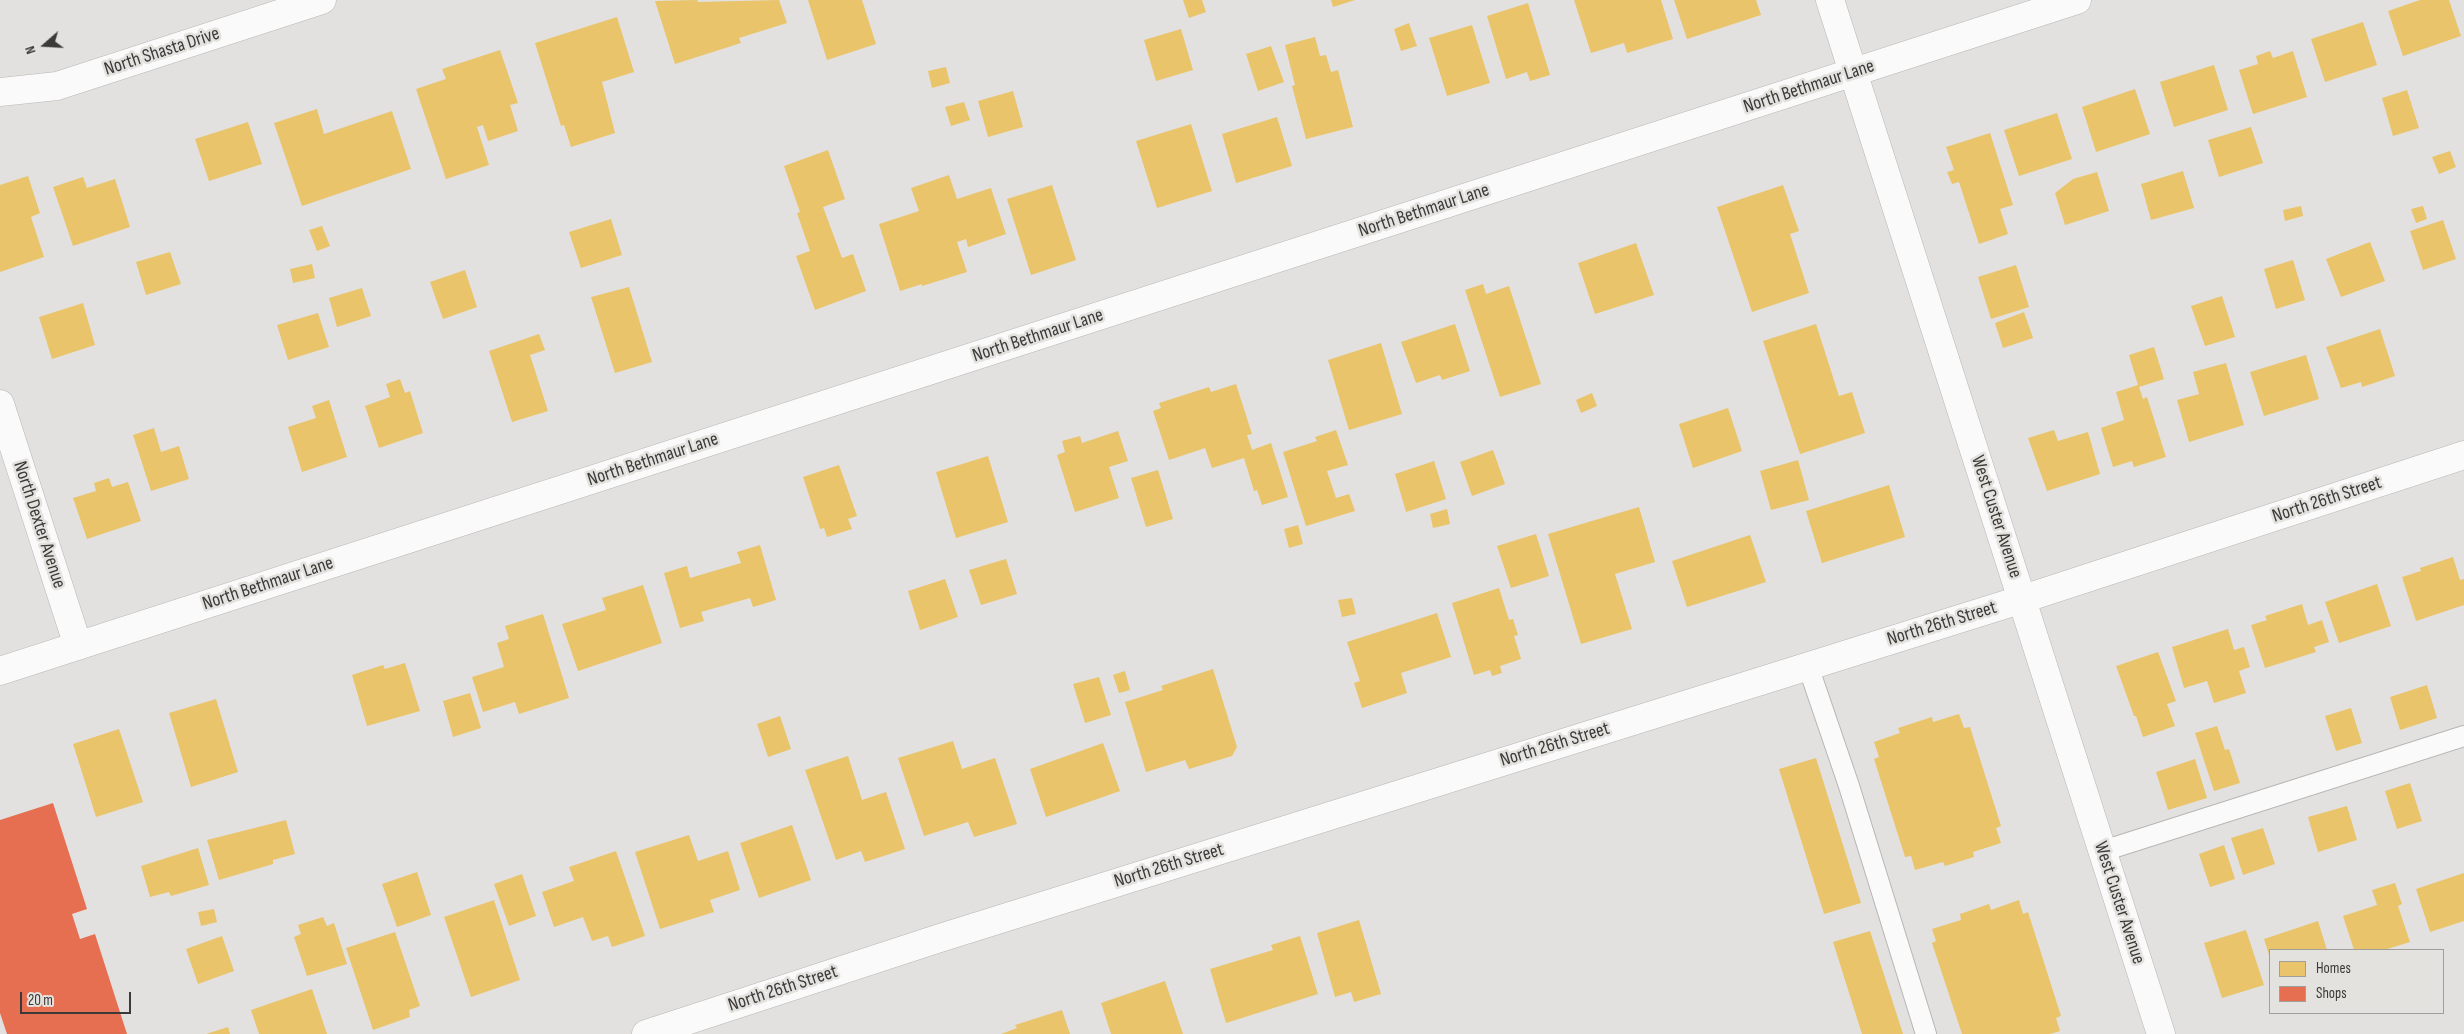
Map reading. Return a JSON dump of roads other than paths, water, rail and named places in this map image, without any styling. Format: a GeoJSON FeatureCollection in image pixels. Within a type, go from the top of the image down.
{"type":"FeatureCollection","features":[{"type":"Feature","properties":{"kind":"street","name":"North Shasta Drive"},"geometry":{"type":"LineString","coordinates":[[0,92],[57,86],[322,0]]}},
{"type":"Feature","properties":{"kind":"street","name":"West Custer Avenue"},"geometry":{"type":"LineString","coordinates":[[1830,0],[2161,1034]]}},
{"type":"Feature","properties":{"kind":"street","name":"North Bethmaur Lane"},"geometry":{"type":"LineString","coordinates":[[0,671],[2077,0]]}},
{"type":"Feature","properties":{"kind":"street","name":"North Dexter Avenue"},"geometry":{"type":"LineString","coordinates":[[0,404],[78,646]]}},
{"type":"Feature","properties":{"kind":"street","name":"North 26th Street"},"geometry":{"type":"LineString","coordinates":[[646,1034],[949,935],[2023,599],[2464,455]]}},
{"type":"Feature","properties":{"kind":"lane"},"geometry":{"type":"LineString","coordinates":[[1808,666],[1849,786],[1926,1034]]}},
{"type":"Feature","properties":{"kind":"lane"},"geometry":{"type":"LineString","coordinates":[[2103,851],[2464,736]]}}]}
